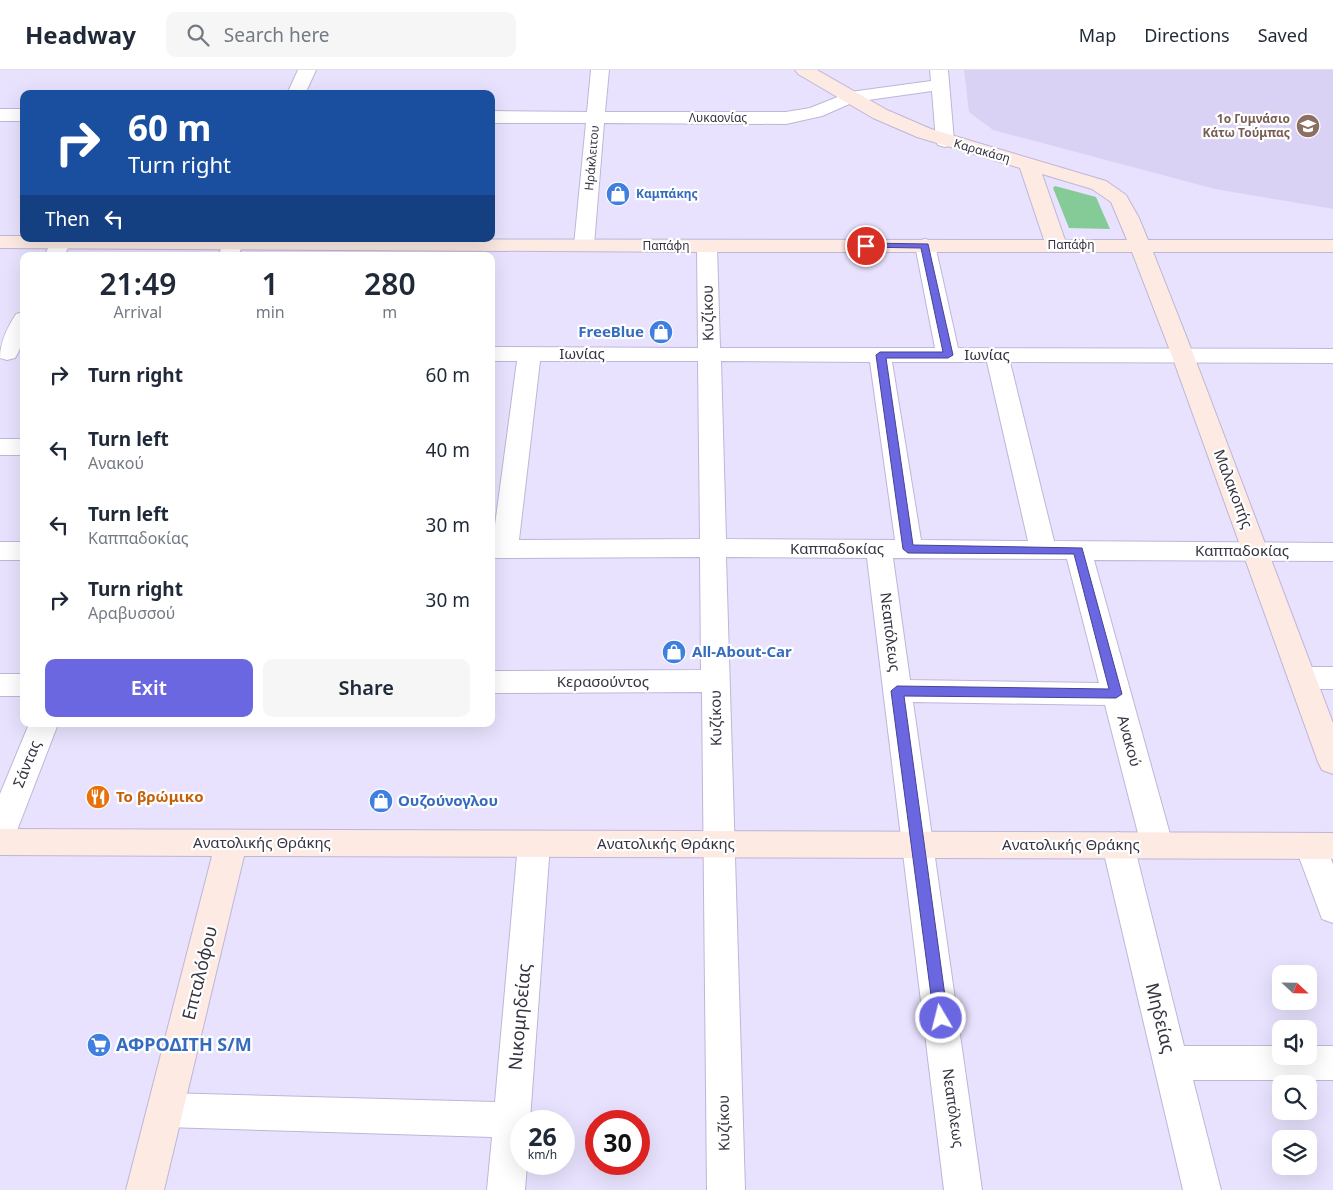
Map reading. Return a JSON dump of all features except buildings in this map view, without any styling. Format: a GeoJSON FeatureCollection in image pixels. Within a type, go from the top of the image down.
{"type":"FeatureCollection","features":[{"type":"Feature","properties":{"kind":"street"},"geometry":{"type":"LineString","coordinates":[[298,90],[307,70]]}},
{"type":"Feature","properties":{"kind":"street","name":"Ηράκλειτου"},"geometry":{"type":"LineString","coordinates":[[584,245],[600,70]]}},
{"type":"Feature","properties":{"kind":"street","name":"Καρακάση"},"geometry":{"type":"LineString","coordinates":[[804,70],[887,117],[946,141],[1099,185],[1111,192],[1122,205],[1140,245]]}},
{"type":"Feature","properties":{"kind":"street"},"geometry":{"type":"LineString","coordinates":[[940,78],[946,141]]}},
{"type":"Feature","properties":{"kind":"street","name":"Λυκαονίας"},"geometry":{"type":"LineString","coordinates":[[495,117],[789,118],[815,112],[850,97],[940,78]]}},
{"type":"Feature","properties":{"kind":"street"},"geometry":{"type":"LineString","coordinates":[[0,115],[20,116]]}},
{"type":"Feature","properties":{"kind":"street"},"geometry":{"type":"LineString","coordinates":[[1029,165],[1056,245]]}},
{"type":"Feature","properties":{"kind":"street","name":"Παπάφη"},"geometry":{"type":"LineString","coordinates":[[0,242],[58,249],[232,246],[584,245],[1333,246]]}},
{"type":"Feature","properties":{"kind":"street"},"geometry":{"type":"LineString","coordinates":[[925,245],[948,355]]}},
{"type":"Feature","properties":{"kind":"street","name":"Μαλακοπής"},"geometry":{"type":"LineString","coordinates":[[1140,245],[1184,356],[1333,762]]}},
{"type":"Feature","properties":{"kind":"street","name":"Κυζίκου"},"geometry":{"type":"LineString","coordinates":[[707,246],[726,1190]]}},
{"type":"Feature","properties":{"kind":"street"},"geometry":{"type":"LineString","coordinates":[[10,353],[20,329]]}},
{"type":"Feature","properties":{"kind":"street","name":"Ιωνίας"},"geometry":{"type":"LineString","coordinates":[[495,354],[1333,356]]}},
{"type":"Feature","properties":{"kind":"street"},"geometry":{"type":"LineString","coordinates":[[498,549],[528,354]]}},
{"type":"Feature","properties":{"kind":"street","name":"Νεαπόλεως"},"geometry":{"type":"LineString","coordinates":[[880,355],[894,549],[897,691],[964,1190]]}},
{"type":"Feature","properties":{"kind":"street"},"geometry":{"type":"LineString","coordinates":[[997,355],[1043,551]]}},
{"type":"Feature","properties":{"kind":"street"},"geometry":{"type":"LineString","coordinates":[[0,447],[20,447]]}},
{"type":"Feature","properties":{"kind":"street","name":"Καππαδοκίας"},"geometry":{"type":"LineString","coordinates":[[498,549],[713,548],[1333,552]]}},
{"type":"Feature","properties":{"kind":"street","name":"Ανακού"},"geometry":{"type":"LineString","coordinates":[[1078,550],[1157,845]]}},
{"type":"Feature","properties":{"kind":"street"},"geometry":{"type":"LineString","coordinates":[[0,551],[20,551]]}},
{"type":"Feature","properties":{"kind":"street"},"geometry":{"type":"LineString","coordinates":[[1302,678],[1333,678]]}},
{"type":"Feature","properties":{"kind":"street","name":"Κερασούντος"},"geometry":{"type":"LineString","coordinates":[[495,682],[716,681]]}},
{"type":"Feature","properties":{"kind":"street"},"geometry":{"type":"LineString","coordinates":[[0,685],[20,685]]}},
{"type":"Feature","properties":{"kind":"street"},"geometry":{"type":"LineString","coordinates":[[897,691],[1116,694]]}},
{"type":"Feature","properties":{"kind":"street","name":"Σάντας"},"geometry":{"type":"LineString","coordinates":[[0,832],[42,727]]}},
{"type":"Feature","properties":{"kind":"street","name":"Ανατολικής Θράκης"},"geometry":{"type":"LineString","coordinates":[[0,842],[1322,846]]}},
{"type":"Feature","properties":{"kind":"street","name":"Επταλόφου"},"geometry":{"type":"LineString","coordinates":[[145,1190],[231,843]]}},
{"type":"Feature","properties":{"kind":"street","name":"Νικομηδείας"},"geometry":{"type":"LineString","coordinates":[[513,1110],[534,844]]}},
{"type":"Feature","properties":{"kind":"street","name":"Μηδείας"},"geometry":{"type":"LineString","coordinates":[[1118,845],[1202,1190]]}},
{"type":"Feature","properties":{"kind":"street"},"geometry":{"type":"LineString","coordinates":[[1322,846],[1333,909]]}},
{"type":"Feature","properties":{"kind":"street"},"geometry":{"type":"LineString","coordinates":[[1171,1063],[1333,1063]]}},
{"type":"Feature","properties":{"kind":"street"},"geometry":{"type":"LineString","coordinates":[[165,1110],[510,1120]]}},
{"type":"Feature","properties":{"kind":"street","name":"Νικομηδείας"},"geometry":{"type":"LineString","coordinates":[[506,1190],[510,1143]]}},
{"type":"Feature","properties":{"kind":"shaded area"},"geometry":{"type":"Polygon","coordinates":[[[964,70],[1333,70],[1333,209],[1215,189],[993,130],[969,112],[964,70]]]}},
{"type":"Feature","properties":{"kind":"green space"},"geometry":{"type":"Polygon","coordinates":[[[1055,186],[1096,197],[1110,229],[1069,228],[1053,188],[1055,186]]]}},
{"type":"Feature","properties":{"kind":"place","name":"1ο Γυμνάσιο Κάτω Τούμπας"},"geometry":{"type":"Point","coordinates":[1308,126]}},
{"type":"Feature","properties":{"kind":"place","name":"Καμπάκης"},"geometry":{"type":"Point","coordinates":[618,194]}},
{"type":"Feature","properties":{"kind":"place","name":"FreeBlue"},"geometry":{"type":"Point","coordinates":[661,332]}},
{"type":"Feature","properties":{"kind":"place","name":"All-About-Car"},"geometry":{"type":"Point","coordinates":[674,652]}},
{"type":"Feature","properties":{"kind":"place","name":"Το βρώμικο"},"geometry":{"type":"Point","coordinates":[98,797]}},
{"type":"Feature","properties":{"kind":"place","name":"Ουζούνογλου"},"geometry":{"type":"Point","coordinates":[381,801]}},
{"type":"Feature","properties":{"kind":"place","name":"ΑΦΡΟΔΙΤΗ S/M"},"geometry":{"type":"Point","coordinates":[99,1045]}},
{"type":"Feature","properties":{"kind":"route"},"geometry":{"type":"LineString","coordinates":[[866,246],[925,245],[948,355],[880,355],[908,549],[1078,550],[1116,694],[897,691],[941,1018]]}}]}
